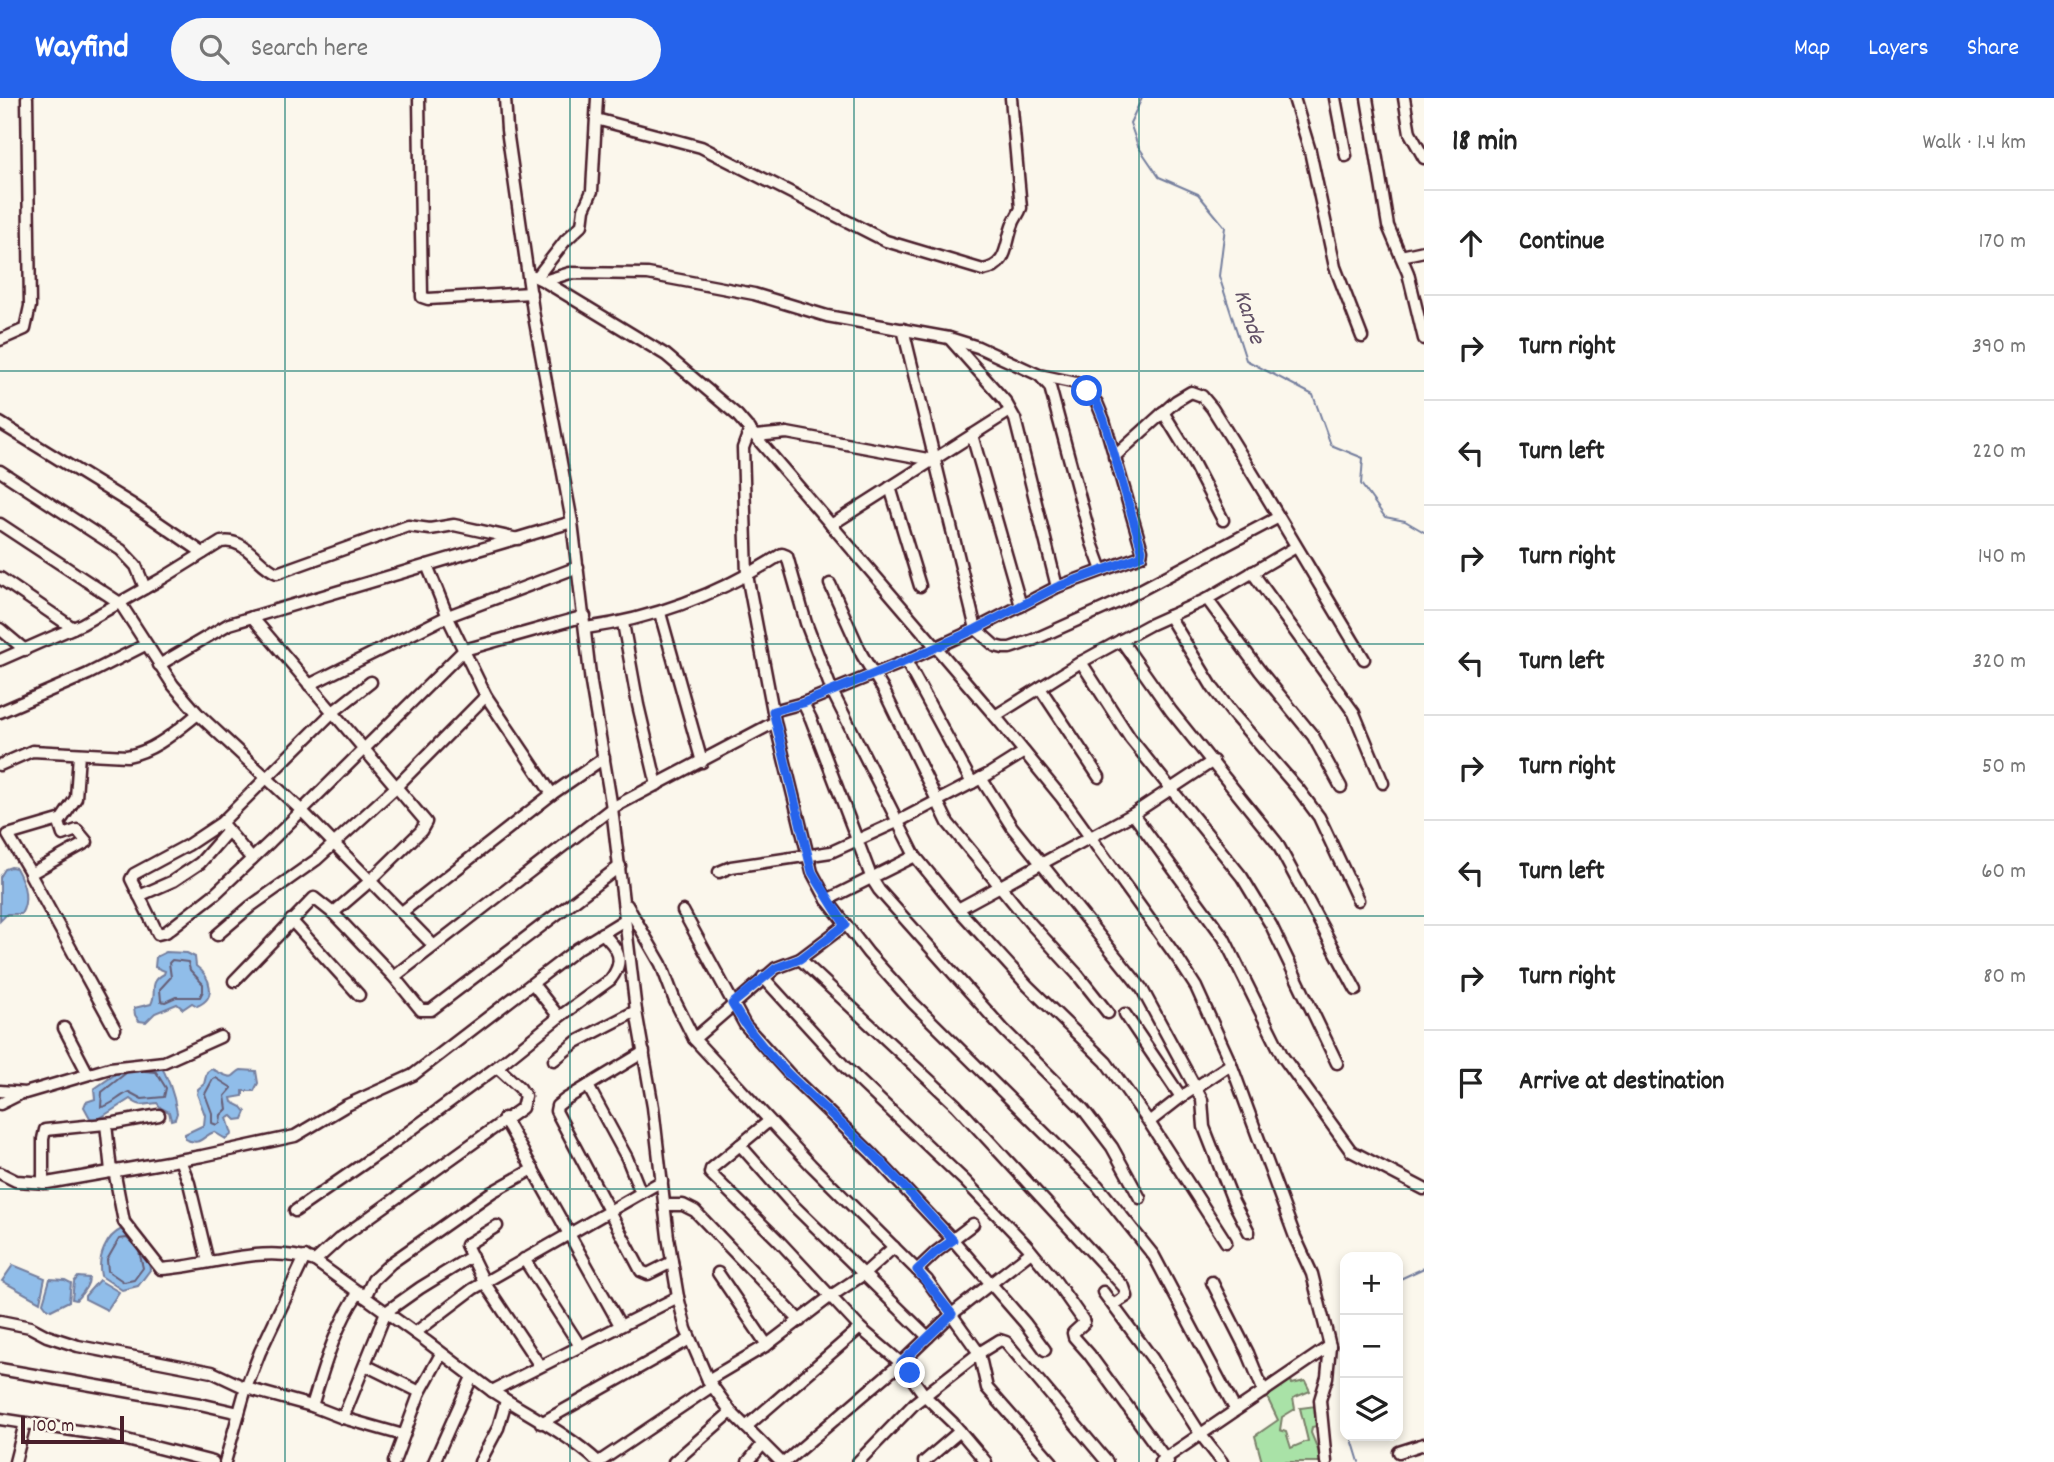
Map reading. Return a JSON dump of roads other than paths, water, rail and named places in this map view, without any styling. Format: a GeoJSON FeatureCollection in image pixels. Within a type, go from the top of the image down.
{"type":"FeatureCollection","features":[{"type":"Feature","properties":{"kind":"street"},"geometry":{"type":"LineString","coordinates":[[0,340],[25,329],[30,306],[27,98]]}},
{"type":"Feature","properties":{"kind":"street"},"geometry":{"type":"LineString","coordinates":[[419,98],[422,297],[428,299],[531,293]]}},
{"type":"Feature","properties":{"kind":"street"},"geometry":{"type":"LineString","coordinates":[[505,98],[507,130],[537,277],[666,355],[737,415],[1024,752],[1091,838],[1196,987],[1231,1064],[1295,1237],[1312,1273],[1330,1346],[1327,1377],[1320,1400],[1326,1462]]}},
{"type":"Feature","properties":{"kind":"street"},"geometry":{"type":"LineString","coordinates":[[597,98],[592,191],[584,209],[582,225],[537,277],[531,293],[572,522],[672,1262],[678,1297],[690,1339],[710,1383],[731,1412],[762,1445],[783,1462],[901,1363],[952,1314],[1031,1252]]}},
{"type":"Feature","properties":{"kind":"street"},"geometry":{"type":"LineString","coordinates":[[596,118],[701,147],[886,241],[984,270],[995,267],[1004,258],[1013,224],[1021,208],[1011,98]]}},
{"type":"Feature","properties":{"kind":"street"},"geometry":{"type":"LineString","coordinates":[[1294,98],[1310,151],[1335,267],[1362,337]]}},
{"type":"Feature","properties":{"kind":"street"},"geometry":{"type":"LineString","coordinates":[[1335,98],[1346,156]]}},
{"type":"Feature","properties":{"kind":"street"},"geometry":{"type":"LineString","coordinates":[[1367,98],[1388,226],[1412,289],[1424,339]]}},
{"type":"Feature","properties":{"kind":"street"},"geometry":{"type":"LineString","coordinates":[[1404,98],[1410,133],[1424,158]]}},
{"type":"Feature","properties":{"kind":"street"},"geometry":{"type":"LineString","coordinates":[[1401,256],[1424,251]]}},
{"type":"Feature","properties":{"kind":"street"},"geometry":{"type":"LineString","coordinates":[[394,977],[612,808],[702,762],[774,716],[936,648],[1057,587],[1143,553],[1100,411],[1087,391],[1076,383],[1039,375],[978,347],[949,338],[827,316],[754,294],[648,274],[570,273],[537,277]]}},
{"type":"Feature","properties":{"kind":"street"},"geometry":{"type":"LineString","coordinates":[[1412,289],[1424,288]]}},
{"type":"Feature","properties":{"kind":"street"},"geometry":{"type":"LineString","coordinates":[[903,329],[976,629],[995,646],[1010,648],[1022,644],[1116,603],[1278,517]]}},
{"type":"Feature","properties":{"kind":"street"},"geometry":{"type":"LineString","coordinates":[[949,338],[1005,401],[1015,419],[1057,587]]}},
{"type":"Feature","properties":{"kind":"street"},"geometry":{"type":"LineString","coordinates":[[1039,375],[1050,387],[1092,543],[1102,570]]}},
{"type":"Feature","properties":{"kind":"street"},"geometry":{"type":"LineString","coordinates":[[1114,457],[1176,401],[1191,392],[1202,396],[1265,492],[1364,659]]}},
{"type":"Feature","properties":{"kind":"street"},"geometry":{"type":"LineString","coordinates":[[831,524],[1010,411]]}},
{"type":"Feature","properties":{"kind":"street"},"geometry":{"type":"LineString","coordinates":[[1163,412],[1223,520]]}},
{"type":"Feature","properties":{"kind":"street"},"geometry":{"type":"LineString","coordinates":[[0,423],[133,505],[203,553]]}},
{"type":"Feature","properties":{"kind":"street"},"geometry":{"type":"LineString","coordinates":[[753,433],[787,433],[933,460]]}},
{"type":"Feature","properties":{"kind":"street"},"geometry":{"type":"LineString","coordinates":[[753,433],[743,448],[747,575],[774,716],[812,872],[845,925],[913,1003],[1097,1185],[1154,1256],[1235,1409]]}},
{"type":"Feature","properties":{"kind":"street"},"geometry":{"type":"LineString","coordinates":[[972,435],[1021,606]]}},
{"type":"Feature","properties":{"kind":"street"},"geometry":{"type":"LineString","coordinates":[[0,471],[121,550],[136,566],[145,588]]}},
{"type":"Feature","properties":{"kind":"street"},"geometry":{"type":"LineString","coordinates":[[890,487],[920,586]]}},
{"type":"Feature","properties":{"kind":"street"},"geometry":{"type":"LineString","coordinates":[[159,664],[229,624],[572,522]]}},
{"type":"Feature","properties":{"kind":"street"},"geometry":{"type":"LineString","coordinates":[[0,524],[120,603],[173,685],[198,714],[301,810],[434,946]]}},
{"type":"Feature","properties":{"kind":"street"},"geometry":{"type":"LineString","coordinates":[[0,660],[73,628],[120,603],[221,542],[229,541],[248,550],[277,573],[408,526],[430,529],[454,525],[517,539]]}},
{"type":"Feature","properties":{"kind":"street"},"geometry":{"type":"LineString","coordinates":[[995,716],[1121,640],[1208,598],[1296,547]]}},
{"type":"Feature","properties":{"kind":"street"},"geometry":{"type":"LineString","coordinates":[[586,628],[623,623],[660,613],[747,575],[782,554],[787,556],[806,623],[832,691],[915,856],[958,909],[1105,1062],[1149,1122],[1226,1242]]}},
{"type":"Feature","properties":{"kind":"street"},"geometry":{"type":"LineString","coordinates":[[427,565],[486,696],[552,794]]}},
{"type":"Feature","properties":{"kind":"street"},"geometry":{"type":"LineString","coordinates":[[309,685],[448,616],[578,567]]}},
{"type":"Feature","properties":{"kind":"street"},"geometry":{"type":"LineString","coordinates":[[1252,572],[1354,713],[1383,783]]}},
{"type":"Feature","properties":{"kind":"street"},"geometry":{"type":"LineString","coordinates":[[0,578],[73,628]]}},
{"type":"Feature","properties":{"kind":"street"},"geometry":{"type":"LineString","coordinates":[[830,584],[862,655],[948,823],[1108,1013]]}},
{"type":"Feature","properties":{"kind":"street"},"geometry":{"type":"LineString","coordinates":[[1208,598],[1260,671],[1313,736],[1341,786]]}},
{"type":"Feature","properties":{"kind":"street"},"geometry":{"type":"LineString","coordinates":[[660,613],[702,762]]}},
{"type":"Feature","properties":{"kind":"street"},"geometry":{"type":"LineString","coordinates":[[225,827],[134,874],[131,879],[156,931],[160,934],[216,893],[464,650],[585,616]]}},
{"type":"Feature","properties":{"kind":"street"},"geometry":{"type":"LineString","coordinates":[[1169,616],[1213,688],[1319,817],[1358,900]]}},
{"type":"Feature","properties":{"kind":"street"},"geometry":{"type":"LineString","coordinates":[[252,617],[425,818],[426,825],[369,882],[333,913]]}},
{"type":"Feature","properties":{"kind":"street"},"geometry":{"type":"LineString","coordinates":[[623,623],[638,705],[657,785]]}},
{"type":"Feature","properties":{"kind":"street"},"geometry":{"type":"LineString","coordinates":[[0,629],[25,650]]}},
{"type":"Feature","properties":{"kind":"street"},"geometry":{"type":"LineString","coordinates":[[1121,640],[1171,711],[1277,843],[1356,990]]}},
{"type":"Feature","properties":{"kind":"street"},"geometry":{"type":"LineString","coordinates":[[0,712],[88,674],[145,645]]}},
{"type":"Feature","properties":{"kind":"street"},"geometry":{"type":"LineString","coordinates":[[906,661],[976,780],[1142,989],[1203,1104],[1204,1127],[1233,1201],[1249,1232]]}},
{"type":"Feature","properties":{"kind":"street"},"geometry":{"type":"LineString","coordinates":[[1081,663],[1130,738],[1242,877],[1271,925],[1337,1063]]}},
{"type":"Feature","properties":{"kind":"street"},"geometry":{"type":"LineString","coordinates":[[139,896],[173,881],[207,856],[225,827],[267,777],[333,712],[371,682]]}},
{"type":"Feature","properties":{"kind":"street"},"geometry":{"type":"LineString","coordinates":[[1040,688],[1099,776]]}},
{"type":"Feature","properties":{"kind":"street"},"geometry":{"type":"LineString","coordinates":[[217,935],[251,906],[316,860],[396,787],[486,696]]}},
{"type":"Feature","properties":{"kind":"street"},"geometry":{"type":"LineString","coordinates":[[803,703],[872,879],[1003,1029],[1083,1109],[1112,1147],[1140,1198]]}},
{"type":"Feature","properties":{"kind":"street"},"geometry":{"type":"LineString","coordinates":[[0,765],[32,751],[138,754],[164,740],[198,714]]}},
{"type":"Feature","properties":{"kind":"street"},"geometry":{"type":"LineString","coordinates":[[719,872],[731,867],[831,852],[897,822],[1024,752]]}},
{"type":"Feature","properties":{"kind":"street"},"geometry":{"type":"LineString","coordinates":[[79,754],[76,798],[59,820],[8,835],[115,1029]]}},
{"type":"Feature","properties":{"kind":"street"},"geometry":{"type":"LineString","coordinates":[[402,912],[552,794],[604,758]]}},
{"type":"Feature","properties":{"kind":"street"},"geometry":{"type":"LineString","coordinates":[[958,909],[1133,814],[1213,761]]}},
{"type":"Feature","properties":{"kind":"street"},"geometry":{"type":"LineString","coordinates":[[1133,814],[1224,938],[1283,1057],[1351,1151],[1424,1189]]}},
{"type":"Feature","properties":{"kind":"street"},"geometry":{"type":"LineString","coordinates":[[30,872],[87,842],[77,830],[62,834],[59,820]]}},
{"type":"Feature","properties":{"kind":"street"},"geometry":{"type":"LineString","coordinates":[[225,827],[252,859]]}},
{"type":"Feature","properties":{"kind":"street"},"geometry":{"type":"LineString","coordinates":[[827,900],[915,856]]}},
{"type":"Feature","properties":{"kind":"street"},"geometry":{"type":"LineString","coordinates":[[234,981],[314,898],[333,913],[394,977],[421,1010],[431,1010],[620,866]]}},
{"type":"Feature","properties":{"kind":"street"},"geometry":{"type":"LineString","coordinates":[[625,901],[662,964],[695,1039],[769,1121],[917,1270],[979,1353],[987,1388],[1052,1462]]}},
{"type":"Feature","properties":{"kind":"street"},"geometry":{"type":"LineString","coordinates":[[683,911],[745,1025],[791,1076],[872,1154],[953,1240],[1045,1350]]}},
{"type":"Feature","properties":{"kind":"street"},"geometry":{"type":"LineString","coordinates":[[0,1173],[16,1181],[43,1183],[180,1160],[295,1136],[347,1105],[413,1075],[577,949],[626,919]]}},
{"type":"Feature","properties":{"kind":"street"},"geometry":{"type":"LineString","coordinates":[[291,920],[359,995]]}},
{"type":"Feature","properties":{"kind":"street"},"geometry":{"type":"LineString","coordinates":[[695,1039],[763,977],[776,968],[800,959],[845,925]]}},
{"type":"Feature","properties":{"kind":"street"},"geometry":{"type":"LineString","coordinates":[[295,1212],[497,1067],[610,980],[616,972],[618,954],[615,945],[602,933]]}},
{"type":"Feature","properties":{"kind":"street"},"geometry":{"type":"LineString","coordinates":[[800,959],[956,1105],[1124,1287],[1127,1296],[1113,1306]]}},
{"type":"Feature","properties":{"kind":"street"},"geometry":{"type":"LineString","coordinates":[[763,977],[846,1068],[965,1181],[1031,1252],[1082,1318],[1084,1323],[1073,1333],[1074,1336],[1164,1461],[1235,1409],[1330,1346]]}},
{"type":"Feature","properties":{"kind":"street"},"geometry":{"type":"LineString","coordinates":[[533,984],[559,1017]]}},
{"type":"Feature","properties":{"kind":"street"},"geometry":{"type":"LineString","coordinates":[[554,1060],[576,1042],[636,1011]]}},
{"type":"Feature","properties":{"kind":"street"},"geometry":{"type":"LineString","coordinates":[[1125,1014],[1181,1097]]}},
{"type":"Feature","properties":{"kind":"street"},"geometry":{"type":"LineString","coordinates":[[64,1028],[88,1074]]}},
{"type":"Feature","properties":{"kind":"street"},"geometry":{"type":"LineString","coordinates":[[0,1104],[19,1094],[110,1068],[163,1062],[220,1037]]}},
{"type":"Feature","properties":{"kind":"street"},"geometry":{"type":"LineString","coordinates":[[644,1052],[557,1106],[556,1111],[644,1273],[648,1274],[672,1262]]}},
{"type":"Feature","properties":{"kind":"street"},"geometry":{"type":"LineString","coordinates":[[1149,1122],[1231,1064]]}},
{"type":"Feature","properties":{"kind":"street"},"geometry":{"type":"LineString","coordinates":[[225,1462],[246,1388],[260,1352],[310,1259],[504,1118],[522,1108],[525,1096],[497,1067]]}},
{"type":"Feature","properties":{"kind":"street"},"geometry":{"type":"LineString","coordinates":[[588,1086],[627,1158],[641,1193]]}},
{"type":"Feature","properties":{"kind":"street"},"geometry":{"type":"LineString","coordinates":[[0,1091],[19,1094]]}},
{"type":"Feature","properties":{"kind":"street"},"geometry":{"type":"LineString","coordinates":[[43,1183],[43,1131],[159,1115]]}},
{"type":"Feature","properties":{"kind":"street"},"geometry":{"type":"LineString","coordinates":[[504,1118],[620,1325]]}},
{"type":"Feature","properties":{"kind":"street"},"geometry":{"type":"LineString","coordinates":[[769,1121],[711,1169],[710,1173],[860,1328],[901,1363],[925,1396],[986,1462]]}},
{"type":"Feature","properties":{"kind":"street"},"geometry":{"type":"LineString","coordinates":[[107,1124],[112,1170],[124,1222],[160,1269],[261,1254],[310,1259],[506,1401],[576,1441],[598,1462],[767,1345],[864,1274],[894,1247]]}},
{"type":"Feature","properties":{"kind":"street"},"geometry":{"type":"LineString","coordinates":[[740,1145],[793,1205],[928,1337]]}},
{"type":"Feature","properties":{"kind":"street"},"geometry":{"type":"LineString","coordinates":[[180,1160],[189,1183],[208,1262]]}},
{"type":"Feature","properties":{"kind":"street"},"geometry":{"type":"LineString","coordinates":[[312,1406],[345,1313],[373,1280],[391,1263],[492,1192],[533,1169]]}},
{"type":"Feature","properties":{"kind":"street"},"geometry":{"type":"LineString","coordinates":[[415,1333],[484,1282],[662,1181]]}},
{"type":"Feature","properties":{"kind":"street"},"geometry":{"type":"LineString","coordinates":[[665,1205],[683,1205],[695,1211],[800,1321]]}},
{"type":"Feature","properties":{"kind":"street"},"geometry":{"type":"LineString","coordinates":[[917,1270],[973,1224]]}},
{"type":"Feature","properties":{"kind":"street"},"geometry":{"type":"LineString","coordinates":[[496,1226],[466,1243],[484,1282],[540,1366]]}},
{"type":"Feature","properties":{"kind":"street"},"geometry":{"type":"LineString","coordinates":[[343,1418],[386,1312],[472,1256]]}},
{"type":"Feature","properties":{"kind":"street"},"geometry":{"type":"LineString","coordinates":[[524,1259],[580,1346]]}},
{"type":"Feature","properties":{"kind":"street"},"geometry":{"type":"LineString","coordinates":[[718,1273],[767,1345]]}},
{"type":"Feature","properties":{"kind":"street"},"geometry":{"type":"LineString","coordinates":[[1212,1282],[1248,1353],[1264,1392]]}},
{"type":"Feature","properties":{"kind":"street"},"geometry":{"type":"LineString","coordinates":[[1103,1292],[1152,1358],[1201,1435],[1222,1462]]}},
{"type":"Feature","properties":{"kind":"street"},"geometry":{"type":"LineString","coordinates":[[492,1391],[678,1297]]}},
{"type":"Feature","properties":{"kind":"street"},"geometry":{"type":"LineString","coordinates":[[0,1321],[30,1327],[47,1336],[78,1346],[212,1372],[246,1388],[403,1435]]}},
{"type":"Feature","properties":{"kind":"street"},"geometry":{"type":"LineString","coordinates":[[746,1427],[860,1328]]}},
{"type":"Feature","properties":{"kind":"street"},"geometry":{"type":"LineString","coordinates":[[541,1423],[690,1339]]}},
{"type":"Feature","properties":{"kind":"street"},"geometry":{"type":"LineString","coordinates":[[858,1462],[925,1396],[997,1341],[1006,1342],[1107,1462]]}},
{"type":"Feature","properties":{"kind":"street"},"geometry":{"type":"LineString","coordinates":[[394,1462],[420,1392],[441,1354]]}},
{"type":"Feature","properties":{"kind":"street"},"geometry":{"type":"LineString","coordinates":[[365,1365],[420,1392]]}},
{"type":"Feature","properties":{"kind":"street"},"geometry":{"type":"LineString","coordinates":[[0,1369],[239,1413]]}},
{"type":"Feature","properties":{"kind":"street"},"geometry":{"type":"LineString","coordinates":[[434,1462],[472,1377]]}},
{"type":"Feature","properties":{"kind":"street"},"geometry":{"type":"LineString","coordinates":[[480,1462],[499,1428],[506,1401]]}},
{"type":"Feature","properties":{"kind":"street"},"geometry":{"type":"LineString","coordinates":[[674,1462],[731,1412]]}},
{"type":"Feature","properties":{"kind":"street"},"geometry":{"type":"LineString","coordinates":[[0,1419],[111,1436],[213,1462]]}},
{"type":"Feature","properties":{"kind":"street"},"geometry":{"type":"LineString","coordinates":[[15,1462],[25,1423]]}},
{"type":"Feature","properties":{"kind":"street"},"geometry":{"type":"LineString","coordinates":[[925,1462],[960,1431]]}},
{"type":"Feature","properties":{"kind":"street"},"geometry":{"type":"LineString","coordinates":[[1399,1452],[1424,1444]]}},
{"type":"Feature","properties":{"kind":"street"},"geometry":{"type":"LineString","coordinates":[[748,1462],[762,1445]]}},
{"type":"Feature","properties":{"kind":"water"},"geometry":{"type":"Polygon","coordinates":[[[16,868],[25,891],[24,908],[21,914],[7,914],[0,921],[0,877],[5,869],[16,868]]]}},
{"type":"Feature","properties":{"kind":"water"},"geometry":{"type":"Polygon","coordinates":[[[166,952],[187,953],[195,957],[196,966],[205,975],[210,987],[208,998],[197,1006],[192,1003],[183,1009],[177,1004],[155,1013],[146,1022],[139,1021],[134,1008],[151,1004],[154,984],[165,971],[155,967],[156,957],[166,952]]]}},
{"type":"Feature","properties":{"kind":"water"},"geometry":{"type":"Polygon","coordinates":[[[158,1061],[173,1093],[177,1113],[175,1119],[171,1120],[169,1112],[157,1103],[146,1105],[130,1099],[97,1120],[90,1118],[84,1107],[86,1102],[95,1099],[94,1089],[114,1075],[119,1067],[158,1061]]]}},
{"type":"Feature","properties":{"kind":"water"},"geometry":{"type":"Polygon","coordinates":[[[211,1069],[231,1077],[241,1070],[256,1071],[258,1083],[254,1091],[243,1091],[243,1096],[231,1098],[232,1102],[246,1112],[243,1119],[236,1120],[232,1116],[227,1118],[232,1134],[226,1139],[214,1132],[198,1141],[190,1141],[185,1139],[185,1134],[204,1125],[205,1115],[197,1094],[211,1069]]]}},
{"type":"Feature","properties":{"kind":"water"},"geometry":{"type":"Polygon","coordinates":[[[122,1229],[133,1235],[142,1245],[150,1270],[138,1286],[122,1290],[101,1276],[100,1262],[107,1242],[122,1229]]]}},
{"type":"Feature","properties":{"kind":"water"},"geometry":{"type":"Polygon","coordinates":[[[13,1265],[45,1278],[40,1302],[2,1281],[13,1265]]]}},
{"type":"Feature","properties":{"kind":"water"},"geometry":{"type":"Polygon","coordinates":[[[78,1277],[89,1278],[83,1293],[76,1300],[72,1299],[74,1282],[78,1277]]]}},
{"type":"Feature","properties":{"kind":"water"},"geometry":{"type":"Polygon","coordinates":[[[50,1279],[71,1283],[69,1301],[51,1310],[43,1303],[50,1279]]]}},
{"type":"Feature","properties":{"kind":"water"},"geometry":{"type":"Polygon","coordinates":[[[99,1280],[119,1292],[107,1310],[85,1299],[99,1280]]]}},
{"type":"Feature","properties":{"kind":"waterway","name":"Kande"},"geometry":{"type":"LineString","coordinates":[[1142,98],[1130,123],[1138,146],[1159,177],[1198,194],[1225,227],[1219,276],[1246,360],[1313,395],[1331,445],[1363,458],[1361,484],[1385,517],[1405,521],[1424,532]]}},
{"type":"Feature","properties":{"kind":"waterway"},"geometry":{"type":"LineString","coordinates":[[1403,1278],[1424,1268]]}},
{"type":"Feature","properties":{"kind":"waterway"},"geometry":{"type":"LineString","coordinates":[[1353,1441],[1359,1462]]}}]}
